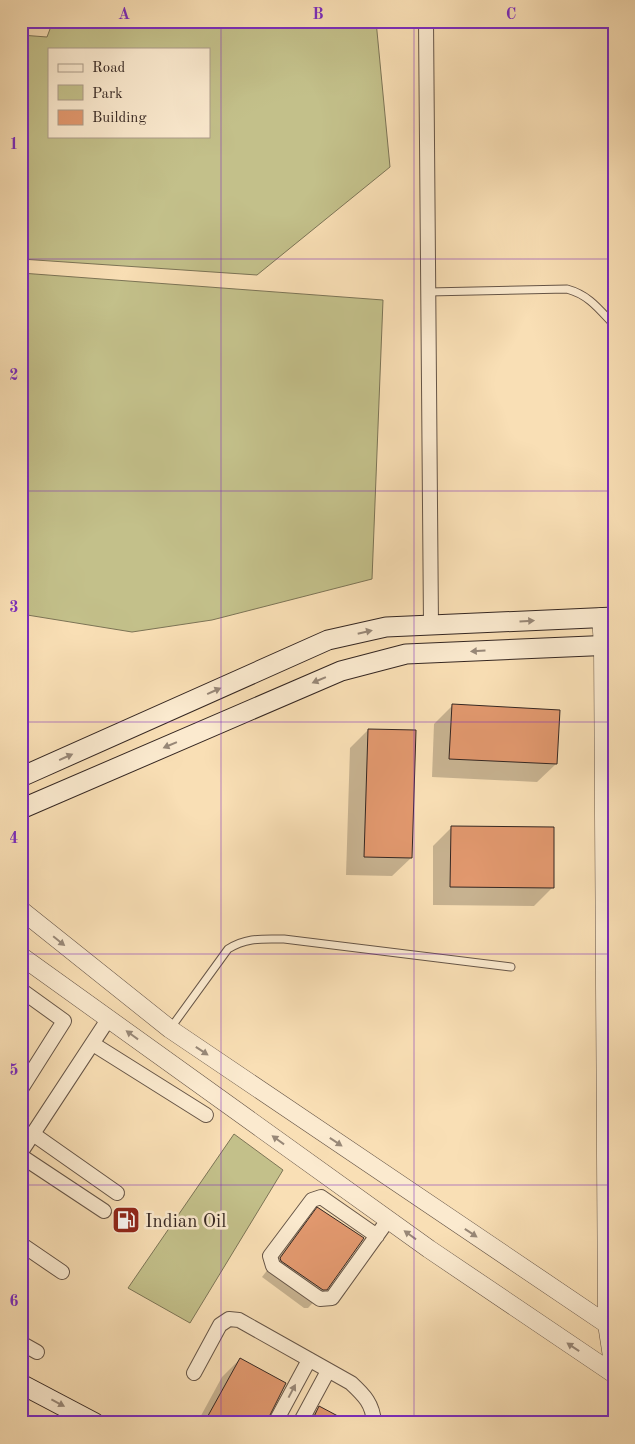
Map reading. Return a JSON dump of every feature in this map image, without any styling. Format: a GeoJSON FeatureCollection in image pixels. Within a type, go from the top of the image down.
{"type":"FeatureCollection","features":[{"type":"Feature","properties":{"kind":"main road"},"geometry":{"type":"LineString","coordinates":[[21,777],[328,640],[386,627],[607,617]]}},
{"type":"Feature","properties":{"kind":"main road"},"geometry":{"type":"LineString","coordinates":[[21,809],[341,671],[406,654],[608,645]]}},
{"type":"Feature","properties":{"kind":"main road"},"geometry":{"type":"LineString","coordinates":[[21,1384],[95,1423]]}},
{"type":"Feature","properties":{"kind":"street"},"geometry":{"type":"LineString","coordinates":[[426,21],[431,625]]}},
{"type":"Feature","properties":{"kind":"street"},"geometry":{"type":"LineString","coordinates":[[607,617],[610,1327],[614,1372]]}},
{"type":"Feature","properties":{"kind":"street"},"geometry":{"type":"LineString","coordinates":[[21,910],[170,1029],[610,1327]]}},
{"type":"Feature","properties":{"kind":"street"},"geometry":{"type":"LineString","coordinates":[[21,957],[109,1018],[388,1220],[614,1372]]}},
{"type":"Feature","properties":{"kind":"street"},"geometry":{"type":"LineString","coordinates":[[21,990],[64,1021],[21,1089]]}},
{"type":"Feature","properties":{"kind":"street"},"geometry":{"type":"LineString","coordinates":[[21,1152],[109,1018]]}},
{"type":"Feature","properties":{"kind":"street"},"geometry":{"type":"LineString","coordinates":[[93,1044],[206,1115]]}},
{"type":"Feature","properties":{"kind":"street"},"geometry":{"type":"LineString","coordinates":[[33,1134],[117,1193]]}},
{"type":"Feature","properties":{"kind":"street"},"geometry":{"type":"LineString","coordinates":[[21,1156],[104,1211]]}},
{"type":"Feature","properties":{"kind":"street"},"geometry":{"type":"LineString","coordinates":[[377,1236],[320,1197],[312,1200],[270,1256],[273,1266],[320,1299],[332,1298],[377,1236],[388,1220]]}},
{"type":"Feature","properties":{"kind":"street"},"geometry":{"type":"LineString","coordinates":[[21,1244],[62,1272]]}},
{"type":"Feature","properties":{"kind":"street"},"geometry":{"type":"LineString","coordinates":[[194,1373],[220,1325],[229,1319],[239,1320],[350,1383],[365,1396],[373,1412],[374,1423]]}},
{"type":"Feature","properties":{"kind":"street"},"geometry":{"type":"LineString","coordinates":[[21,1343],[36,1352]]}},
{"type":"Feature","properties":{"kind":"street"},"geometry":{"type":"LineString","coordinates":[[275,1423],[309,1360]]}},
{"type":"Feature","properties":{"kind":"street"},"geometry":{"type":"LineString","coordinates":[[300,1423],[328,1371]]}},
{"type":"Feature","properties":{"kind":"lane"},"geometry":{"type":"LineString","coordinates":[[428,292],[567,289],[592,300],[614,325]]}},
{"type":"Feature","properties":{"kind":"lane"},"geometry":{"type":"LineString","coordinates":[[170,1029],[228,949],[240,942],[254,938],[284,939],[512,967]]}},
{"type":"Feature","properties":{"kind":"green space"},"geometry":{"type":"Polygon","coordinates":[[[53,21],[376,21],[390,167],[257,275],[21,259],[21,35],[47,37],[53,21]]]}},
{"type":"Feature","properties":{"kind":"green space"},"geometry":{"type":"Polygon","coordinates":[[[21,273],[383,300],[372,579],[212,620],[132,632],[21,614],[21,273]]]}},
{"type":"Feature","properties":{"kind":"green space"},"geometry":{"type":"Polygon","coordinates":[[[234,1134],[283,1170],[190,1323],[128,1288],[234,1134]]]}},
{"type":"Feature","properties":{"kind":"building"},"geometry":{"type":"Polygon","coordinates":[[[452,704],[560,710],[557,764],[449,759],[452,704]]]}},
{"type":"Feature","properties":{"kind":"building"},"geometry":{"type":"Polygon","coordinates":[[[368,729],[416,730],[412,858],[364,857],[368,729]]]}},
{"type":"Feature","properties":{"kind":"building"},"geometry":{"type":"Polygon","coordinates":[[[451,826],[554,827],[554,888],[450,887],[451,826]]]}},
{"type":"Feature","properties":{"kind":"building"},"geometry":{"type":"Polygon","coordinates":[[[317,1207],[364,1238],[327,1290],[323,1290],[281,1261],[280,1258],[317,1207]]]}},
{"type":"Feature","properties":{"kind":"building"},"geometry":{"type":"Polygon","coordinates":[[[240,1358],[286,1383],[266,1423],[204,1423],[240,1358]]]}},
{"type":"Feature","properties":{"kind":"building"},"geometry":{"type":"Polygon","coordinates":[[[319,1406],[351,1423],[311,1423],[319,1406]]]}},
{"type":"Feature","properties":{"kind":"place","name":"Indian Oil"},"geometry":{"type":"Point","coordinates":[126,1220]}}]}
